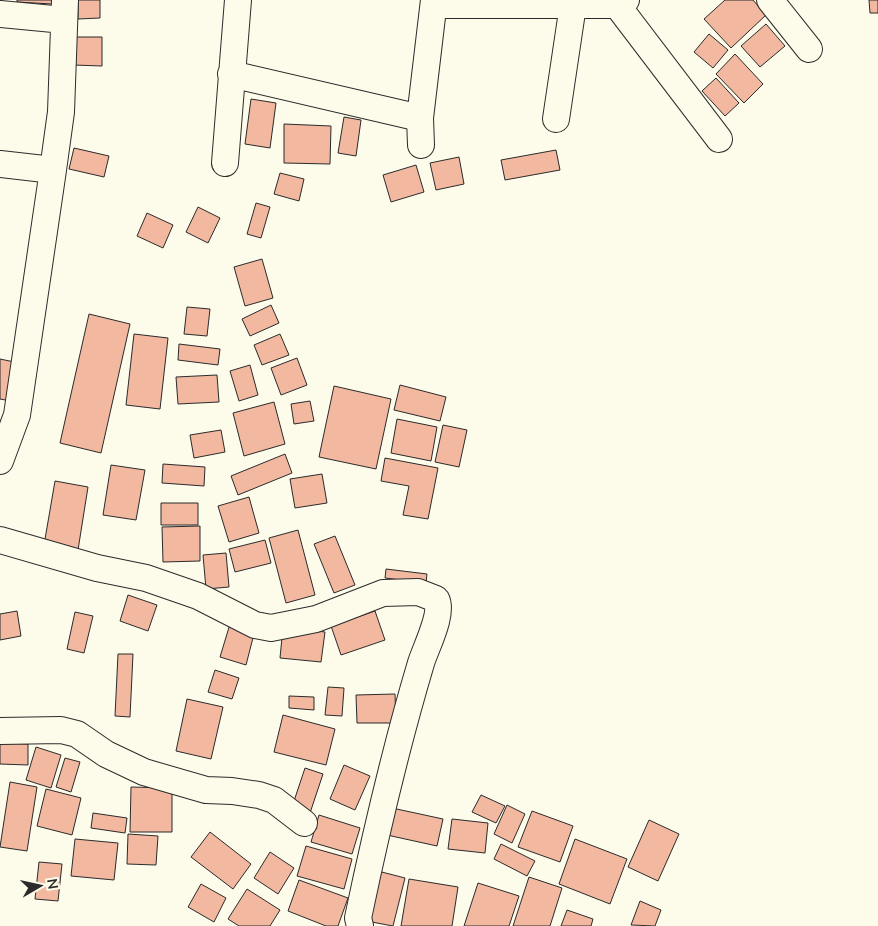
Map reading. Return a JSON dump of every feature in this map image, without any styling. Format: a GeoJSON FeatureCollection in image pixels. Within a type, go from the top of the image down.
{"type":"FeatureCollection","features":[{"type":"Feature","properties":{"kind":"street"},"geometry":{"type":"LineString","coordinates":[[225,163],[238,0]]}},
{"type":"Feature","properties":{"kind":"street"},"geometry":{"type":"LineString","coordinates":[[770,0],[809,50]]}},
{"type":"Feature","properties":{"kind":"street"},"geometry":{"type":"LineString","coordinates":[[421,145],[420,118],[435,2],[573,5],[622,2],[719,139]]}},
{"type":"Feature","properties":{"kind":"street"},"geometry":{"type":"LineString","coordinates":[[556,119],[573,5]]}},
{"type":"Feature","properties":{"kind":"street"},"geometry":{"type":"LineString","coordinates":[[0,14],[64,10],[61,112],[53,170],[17,415],[0,461]]}},
{"type":"Feature","properties":{"kind":"street"},"geometry":{"type":"LineString","coordinates":[[231,74],[420,118]]}},
{"type":"Feature","properties":{"kind":"street"},"geometry":{"type":"LineString","coordinates":[[0,164],[53,170]]}},
{"type":"Feature","properties":{"kind":"street"},"geometry":{"type":"LineString","coordinates":[[0,540],[97,568],[146,578],[198,596],[255,625],[271,628],[316,619],[383,593],[418,592],[436,599],[438,604],[437,616],[421,663],[378,825],[358,918],[360,926]]}},
{"type":"Feature","properties":{"kind":"street"},"geometry":{"type":"LineString","coordinates":[[0,731],[61,730],[77,734],[106,754],[144,772],[206,790],[232,791],[274,800],[304,822]]}},
{"type":"Feature","properties":{"kind":"building"},"geometry":{"type":"Polygon","coordinates":[[[17,0],[53,0],[52,4],[17,2],[17,0]]]}},
{"type":"Feature","properties":{"kind":"building"},"geometry":{"type":"Polygon","coordinates":[[[78,0],[100,0],[100,18],[78,19],[78,0]]]}},
{"type":"Feature","properties":{"kind":"building"},"geometry":{"type":"Polygon","coordinates":[[[725,0],[753,0],[766,15],[731,48],[704,19],[725,0]]]}},
{"type":"Feature","properties":{"kind":"building"},"geometry":{"type":"Polygon","coordinates":[[[869,0],[878,0],[878,13],[870,13],[869,0]]]}},
{"type":"Feature","properties":{"kind":"building"},"geometry":{"type":"Polygon","coordinates":[[[766,24],[785,46],[760,67],[741,46],[766,24]]]}},
{"type":"Feature","properties":{"kind":"building"},"geometry":{"type":"Polygon","coordinates":[[[709,34],[728,50],[713,68],[694,52],[709,34]]]}},
{"type":"Feature","properties":{"kind":"building"},"geometry":{"type":"Polygon","coordinates":[[[73,37],[102,37],[102,66],[73,65],[73,37]]]}},
{"type":"Feature","properties":{"kind":"building"},"geometry":{"type":"Polygon","coordinates":[[[735,54],[763,84],[744,103],[716,74],[735,54]]]}},
{"type":"Feature","properties":{"kind":"building"},"geometry":{"type":"Polygon","coordinates":[[[716,78],[739,103],[725,116],[702,91],[716,78]]]}},
{"type":"Feature","properties":{"kind":"building"},"geometry":{"type":"Polygon","coordinates":[[[251,99],[276,103],[270,148],[245,144],[251,99]]]}},
{"type":"Feature","properties":{"kind":"building"},"geometry":{"type":"Polygon","coordinates":[[[344,117],[361,120],[356,156],[338,153],[344,117]]]}},
{"type":"Feature","properties":{"kind":"building"},"geometry":{"type":"Polygon","coordinates":[[[284,124],[331,126],[330,164],[284,163],[284,124]]]}},
{"type":"Feature","properties":{"kind":"building"},"geometry":{"type":"Polygon","coordinates":[[[74,148],[109,156],[104,177],[69,169],[74,148]]]}},
{"type":"Feature","properties":{"kind":"building"},"geometry":{"type":"Polygon","coordinates":[[[556,150],[560,170],[505,180],[501,160],[556,150]]]}},
{"type":"Feature","properties":{"kind":"building"},"geometry":{"type":"Polygon","coordinates":[[[459,157],[464,184],[436,190],[430,163],[459,157]]]}},
{"type":"Feature","properties":{"kind":"building"},"geometry":{"type":"Polygon","coordinates":[[[416,165],[424,192],[391,202],[383,175],[416,165]]]}},
{"type":"Feature","properties":{"kind":"building"},"geometry":{"type":"Polygon","coordinates":[[[280,173],[304,179],[299,201],[274,194],[280,173]]]}},
{"type":"Feature","properties":{"kind":"building"},"geometry":{"type":"Polygon","coordinates":[[[256,203],[270,207],[261,238],[247,234],[256,203]]]}},
{"type":"Feature","properties":{"kind":"building"},"geometry":{"type":"Polygon","coordinates":[[[198,207],[220,218],[208,243],[186,232],[198,207]]]}},
{"type":"Feature","properties":{"kind":"building"},"geometry":{"type":"Polygon","coordinates":[[[147,213],[173,225],[163,248],[137,236],[147,213]]]}},
{"type":"Feature","properties":{"kind":"building"},"geometry":{"type":"Polygon","coordinates":[[[262,259],[273,298],[245,306],[234,267],[262,259]]]}},
{"type":"Feature","properties":{"kind":"building"},"geometry":{"type":"Polygon","coordinates":[[[271,305],[279,323],[250,336],[242,319],[271,305]]]}},
{"type":"Feature","properties":{"kind":"building"},"geometry":{"type":"Polygon","coordinates":[[[187,307],[210,309],[207,336],[184,334],[187,307]]]}},
{"type":"Feature","properties":{"kind":"building"},"geometry":{"type":"Polygon","coordinates":[[[89,314],[130,324],[101,453],[60,443],[89,314]]]}},
{"type":"Feature","properties":{"kind":"building"},"geometry":{"type":"Polygon","coordinates":[[[134,334],[168,338],[160,409],[126,405],[134,334]]]}},
{"type":"Feature","properties":{"kind":"building"},"geometry":{"type":"Polygon","coordinates":[[[280,334],[289,355],[262,365],[254,345],[280,334]]]}},
{"type":"Feature","properties":{"kind":"building"},"geometry":{"type":"Polygon","coordinates":[[[179,344],[220,349],[218,365],[178,360],[179,344]]]}},
{"type":"Feature","properties":{"kind":"building"},"geometry":{"type":"Polygon","coordinates":[[[297,358],[307,385],[281,395],[271,368],[297,358]]]}},
{"type":"Feature","properties":{"kind":"building"},"geometry":{"type":"Polygon","coordinates":[[[0,359],[24,364],[16,402],[0,399],[0,359]]]}},
{"type":"Feature","properties":{"kind":"building"},"geometry":{"type":"Polygon","coordinates":[[[250,365],[258,395],[239,401],[230,371],[250,365]]]}},
{"type":"Feature","properties":{"kind":"building"},"geometry":{"type":"Polygon","coordinates":[[[217,375],[219,402],[178,404],[176,377],[217,375]]]}},
{"type":"Feature","properties":{"kind":"building"},"geometry":{"type":"Polygon","coordinates":[[[400,385],[446,397],[440,421],[394,410],[400,385]]]}},
{"type":"Feature","properties":{"kind":"building"},"geometry":{"type":"Polygon","coordinates":[[[334,386],[391,399],[376,469],[319,457],[334,386]]]}},
{"type":"Feature","properties":{"kind":"building"},"geometry":{"type":"Polygon","coordinates":[[[310,401],[314,421],[294,424],[291,404],[310,401]]]}},
{"type":"Feature","properties":{"kind":"building"},"geometry":{"type":"Polygon","coordinates":[[[274,402],[285,444],[244,456],[233,413],[274,402]]]}},
{"type":"Feature","properties":{"kind":"building"},"geometry":{"type":"Polygon","coordinates":[[[397,419],[437,427],[431,461],[391,453],[397,419]]]}},
{"type":"Feature","properties":{"kind":"building"},"geometry":{"type":"Polygon","coordinates":[[[443,425],[467,430],[459,467],[435,462],[443,425]]]}},
{"type":"Feature","properties":{"kind":"building"},"geometry":{"type":"Polygon","coordinates":[[[221,430],[225,452],[194,458],[190,435],[221,430]]]}},
{"type":"Feature","properties":{"kind":"building"},"geometry":{"type":"Polygon","coordinates":[[[285,454],[292,473],[238,495],[231,476],[285,454]]]}},
{"type":"Feature","properties":{"kind":"building"},"geometry":{"type":"Polygon","coordinates":[[[385,458],[438,468],[428,519],[403,515],[409,486],[381,481],[385,458]]]}},
{"type":"Feature","properties":{"kind":"building"},"geometry":{"type":"Polygon","coordinates":[[[163,464],[205,467],[204,486],[162,483],[163,464]]]}},
{"type":"Feature","properties":{"kind":"building"},"geometry":{"type":"Polygon","coordinates":[[[111,465],[145,470],[136,520],[103,515],[111,465]]]}},
{"type":"Feature","properties":{"kind":"building"},"geometry":{"type":"Polygon","coordinates":[[[322,474],[327,503],[295,508],[290,479],[322,474]]]}},
{"type":"Feature","properties":{"kind":"building"},"geometry":{"type":"Polygon","coordinates":[[[55,481],[88,487],[78,550],[44,545],[55,481]]]}},
{"type":"Feature","properties":{"kind":"building"},"geometry":{"type":"Polygon","coordinates":[[[249,497],[259,533],[229,542],[218,506],[249,497]]]}},
{"type":"Feature","properties":{"kind":"building"},"geometry":{"type":"Polygon","coordinates":[[[161,503],[198,503],[198,525],[161,525],[161,503]]]}},
{"type":"Feature","properties":{"kind":"building"},"geometry":{"type":"Polygon","coordinates":[[[200,526],[200,561],[163,562],[162,527],[200,526]]]}},
{"type":"Feature","properties":{"kind":"building"},"geometry":{"type":"Polygon","coordinates":[[[298,530],[315,595],[286,603],[269,538],[298,530]]]}},
{"type":"Feature","properties":{"kind":"building"},"geometry":{"type":"Polygon","coordinates":[[[335,536],[355,585],[334,593],[314,544],[335,536]]]}},
{"type":"Feature","properties":{"kind":"building"},"geometry":{"type":"Polygon","coordinates":[[[265,540],[271,563],[235,572],[229,549],[265,540]]]}},
{"type":"Feature","properties":{"kind":"building"},"geometry":{"type":"Polygon","coordinates":[[[226,553],[229,587],[206,589],[203,555],[226,553]]]}},
{"type":"Feature","properties":{"kind":"building"},"geometry":{"type":"Polygon","coordinates":[[[386,569],[427,574],[426,583],[385,578],[386,569]]]}},
{"type":"Feature","properties":{"kind":"building"},"geometry":{"type":"Polygon","coordinates":[[[128,595],[157,605],[148,631],[120,621],[128,595]]]}},
{"type":"Feature","properties":{"kind":"building"},"geometry":{"type":"Polygon","coordinates":[[[17,611],[21,636],[0,640],[0,614],[17,611]]]}},
{"type":"Feature","properties":{"kind":"building"},"geometry":{"type":"Polygon","coordinates":[[[375,611],[385,640],[341,655],[331,626],[375,611]]]}},
{"type":"Feature","properties":{"kind":"building"},"geometry":{"type":"Polygon","coordinates":[[[75,612],[93,616],[84,653],[67,649],[75,612]]]}},
{"type":"Feature","properties":{"kind":"building"},"geometry":{"type":"Polygon","coordinates":[[[230,624],[255,630],[246,665],[220,657],[230,624]]]}},
{"type":"Feature","properties":{"kind":"building"},"geometry":{"type":"Polygon","coordinates":[[[283,627],[325,632],[321,662],[280,658],[283,627]]]}},
{"type":"Feature","properties":{"kind":"building"},"geometry":{"type":"Polygon","coordinates":[[[118,654],[133,654],[130,717],[115,716],[118,654]]]}},
{"type":"Feature","properties":{"kind":"building"},"geometry":{"type":"Polygon","coordinates":[[[215,670],[239,678],[232,699],[208,692],[215,670]]]}},
{"type":"Feature","properties":{"kind":"building"},"geometry":{"type":"Polygon","coordinates":[[[328,687],[344,688],[342,716],[325,715],[328,687]]]}},
{"type":"Feature","properties":{"kind":"building"},"geometry":{"type":"Polygon","coordinates":[[[395,694],[396,723],[357,723],[356,695],[395,694]]]}},
{"type":"Feature","properties":{"kind":"building"},"geometry":{"type":"Polygon","coordinates":[[[289,696],[314,697],[314,710],[289,708],[289,696]]]}},
{"type":"Feature","properties":{"kind":"building"},"geometry":{"type":"Polygon","coordinates":[[[187,699],[223,707],[211,759],[176,751],[187,699]]]}},
{"type":"Feature","properties":{"kind":"building"},"geometry":{"type":"Polygon","coordinates":[[[283,715],[335,729],[326,765],[274,752],[283,715]]]}},
{"type":"Feature","properties":{"kind":"building"},"geometry":{"type":"Polygon","coordinates":[[[0,743],[28,744],[28,765],[0,764],[0,743]]]}},
{"type":"Feature","properties":{"kind":"building"},"geometry":{"type":"Polygon","coordinates":[[[36,747],[61,755],[51,788],[26,780],[36,747]]]}},
{"type":"Feature","properties":{"kind":"building"},"geometry":{"type":"Polygon","coordinates":[[[65,758],[80,762],[71,792],[56,787],[65,758]]]}},
{"type":"Feature","properties":{"kind":"building"},"geometry":{"type":"Polygon","coordinates":[[[344,765],[370,776],[355,810],[330,799],[344,765]]]}},
{"type":"Feature","properties":{"kind":"building"},"geometry":{"type":"Polygon","coordinates":[[[305,768],[323,774],[310,813],[292,807],[305,768]]]}},
{"type":"Feature","properties":{"kind":"building"},"geometry":{"type":"Polygon","coordinates":[[[10,782],[37,787],[27,851],[0,847],[10,782]]]}},
{"type":"Feature","properties":{"kind":"building"},"geometry":{"type":"Polygon","coordinates":[[[131,787],[172,788],[172,832],[130,832],[131,787]]]}},
{"type":"Feature","properties":{"kind":"building"},"geometry":{"type":"Polygon","coordinates":[[[46,789],[81,798],[72,835],[37,826],[46,789]]]}},
{"type":"Feature","properties":{"kind":"building"},"geometry":{"type":"Polygon","coordinates":[[[481,795],[505,806],[496,823],[472,812],[481,795]]]}},
{"type":"Feature","properties":{"kind":"building"},"geometry":{"type":"Polygon","coordinates":[[[507,805],[525,814],[512,843],[494,834],[507,805]]]}},
{"type":"Feature","properties":{"kind":"building"},"geometry":{"type":"Polygon","coordinates":[[[392,808],[443,819],[437,846],[387,835],[392,808]]]}},
{"type":"Feature","properties":{"kind":"building"},"geometry":{"type":"Polygon","coordinates":[[[532,811],[573,826],[560,862],[518,847],[532,811]]]}},
{"type":"Feature","properties":{"kind":"building"},"geometry":{"type":"Polygon","coordinates":[[[93,813],[127,818],[125,833],[91,828],[93,813]]]}},
{"type":"Feature","properties":{"kind":"building"},"geometry":{"type":"Polygon","coordinates":[[[319,815],[360,828],[352,854],[311,842],[319,815]]]}},
{"type":"Feature","properties":{"kind":"building"},"geometry":{"type":"Polygon","coordinates":[[[452,819],[488,823],[485,853],[448,849],[452,819]]]}},
{"type":"Feature","properties":{"kind":"building"},"geometry":{"type":"Polygon","coordinates":[[[649,820],[679,834],[658,881],[628,867],[649,820]]]}},
{"type":"Feature","properties":{"kind":"building"},"geometry":{"type":"Polygon","coordinates":[[[210,832],[251,864],[233,889],[191,857],[210,832]]]}},
{"type":"Feature","properties":{"kind":"building"},"geometry":{"type":"Polygon","coordinates":[[[128,834],[158,836],[156,865],[127,864],[128,834]]]}},
{"type":"Feature","properties":{"kind":"building"},"geometry":{"type":"Polygon","coordinates":[[[75,839],[118,843],[114,880],[71,876],[75,839]]]}},
{"type":"Feature","properties":{"kind":"building"},"geometry":{"type":"Polygon","coordinates":[[[575,839],[627,859],[610,904],[559,884],[575,839]]]}},
{"type":"Feature","properties":{"kind":"building"},"geometry":{"type":"Polygon","coordinates":[[[501,844],[535,861],[527,876],[494,859],[501,844]]]}},
{"type":"Feature","properties":{"kind":"building"},"geometry":{"type":"Polygon","coordinates":[[[306,846],[352,859],[344,889],[297,876],[306,846]]]}},
{"type":"Feature","properties":{"kind":"building"},"geometry":{"type":"Polygon","coordinates":[[[270,852],[294,868],[278,894],[254,878],[270,852]]]}},
{"type":"Feature","properties":{"kind":"building"},"geometry":{"type":"Polygon","coordinates":[[[39,862],[62,864],[58,901],[35,899],[39,862]]]}},
{"type":"Feature","properties":{"kind":"building"},"geometry":{"type":"Polygon","coordinates":[[[374,870],[405,878],[393,926],[361,920],[374,870]]]}},
{"type":"Feature","properties":{"kind":"building"},"geometry":{"type":"Polygon","coordinates":[[[529,877],[562,888],[550,926],[513,926],[529,877]]]}},
{"type":"Feature","properties":{"kind":"building"},"geometry":{"type":"Polygon","coordinates":[[[409,879],[458,887],[452,926],[401,926],[409,879]]]}},
{"type":"Feature","properties":{"kind":"building"},"geometry":{"type":"Polygon","coordinates":[[[299,880],[348,898],[338,926],[326,926],[288,911],[299,880]]]}},
{"type":"Feature","properties":{"kind":"building"},"geometry":{"type":"Polygon","coordinates":[[[478,883],[519,896],[509,926],[464,926],[478,883]]]}},
{"type":"Feature","properties":{"kind":"building"},"geometry":{"type":"Polygon","coordinates":[[[201,884],[226,898],[214,922],[188,907],[201,884]]]}},
{"type":"Feature","properties":{"kind":"building"},"geometry":{"type":"Polygon","coordinates":[[[247,889],[280,910],[270,926],[239,926],[228,919],[247,889]]]}},
{"type":"Feature","properties":{"kind":"building"},"geometry":{"type":"Polygon","coordinates":[[[640,901],[661,910],[655,926],[631,925],[640,901]]]}},
{"type":"Feature","properties":{"kind":"building"},"geometry":{"type":"Polygon","coordinates":[[[567,910],[593,919],[591,926],[561,926],[567,910]]]}}]}
